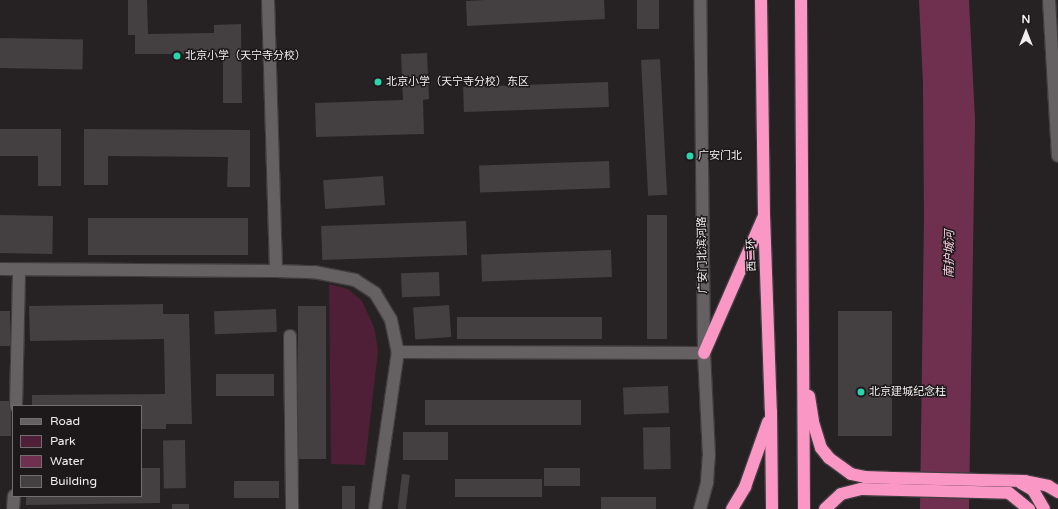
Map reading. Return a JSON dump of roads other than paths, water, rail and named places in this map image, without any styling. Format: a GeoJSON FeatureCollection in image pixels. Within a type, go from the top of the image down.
{"type":"FeatureCollection","features":[{"type":"Feature","properties":{"kind":"highway"},"geometry":{"type":"LineString","coordinates":[[752,0],[761,20]]}},
{"type":"Feature","properties":{"kind":"highway","name":"西二环"},"geometry":{"type":"LineString","coordinates":[[761,0],[764,215],[771,411],[772,509]]}},
{"type":"Feature","properties":{"kind":"highway"},"geometry":{"type":"LineString","coordinates":[[801,0],[804,509]]}},
{"type":"Feature","properties":{"kind":"highway"},"geometry":{"type":"LineString","coordinates":[[704,353],[764,215]]}},
{"type":"Feature","properties":{"kind":"highway"},"geometry":{"type":"LineString","coordinates":[[802,353],[813,422],[820,448],[834,462],[851,474],[894,484],[1009,493],[1029,509]]}},
{"type":"Feature","properties":{"kind":"highway"},"geometry":{"type":"LineString","coordinates":[[732,509],[745,487],[771,411]]}},
{"type":"Feature","properties":{"kind":"highway"},"geometry":{"type":"LineString","coordinates":[[1014,480],[1033,490],[1044,509]]}},
{"type":"Feature","properties":{"kind":"highway"},"geometry":{"type":"LineString","coordinates":[[825,509],[841,494],[855,490],[894,484],[1014,480],[1048,486],[1058,492]]}},
{"type":"Feature","properties":{"kind":"street"},"geometry":{"type":"LineString","coordinates":[[268,0],[276,271]]}},
{"type":"Feature","properties":{"kind":"street","name":"广安门北滨河路"},"geometry":{"type":"LineString","coordinates":[[700,0],[704,353],[709,455],[707,482],[700,509]]}},
{"type":"Feature","properties":{"kind":"street"},"geometry":{"type":"LineString","coordinates":[[1049,0],[1058,156]]}},
{"type":"Feature","properties":{"kind":"street"},"geometry":{"type":"LineString","coordinates":[[0,269],[314,272],[355,280],[375,293],[390,320],[398,352],[375,509]]}},
{"type":"Feature","properties":{"kind":"street"},"geometry":{"type":"LineString","coordinates":[[16,405],[18,270]]}},
{"type":"Feature","properties":{"kind":"street"},"geometry":{"type":"LineString","coordinates":[[290,336],[292,509]]}},
{"type":"Feature","properties":{"kind":"street"},"geometry":{"type":"LineString","coordinates":[[398,352],[704,353]]}},
{"type":"Feature","properties":{"kind":"street"},"geometry":{"type":"LineString","coordinates":[[13,509],[14,497]]}},
{"type":"Feature","properties":{"kind":"water","name":"南护城河"},"geometry":{"type":"Polygon","coordinates":[[[919,0],[969,0],[975,120],[969,509],[920,509],[924,218],[923,83],[919,0]]]}},
{"type":"Feature","properties":{"kind":"place","name":"北京小学（天宁寺分校）"},"geometry":{"type":"Point","coordinates":[177,56]}},
{"type":"Feature","properties":{"kind":"place","name":"北京小学（天宁寺分校）东区"},"geometry":{"type":"Point","coordinates":[378,82]}},
{"type":"Feature","properties":{"kind":"place","name":"广安门北"},"geometry":{"type":"Point","coordinates":[690,156]}},
{"type":"Feature","properties":{"kind":"place","name":"北京建城纪念柱"},"geometry":{"type":"Point","coordinates":[861,392]}}]}
